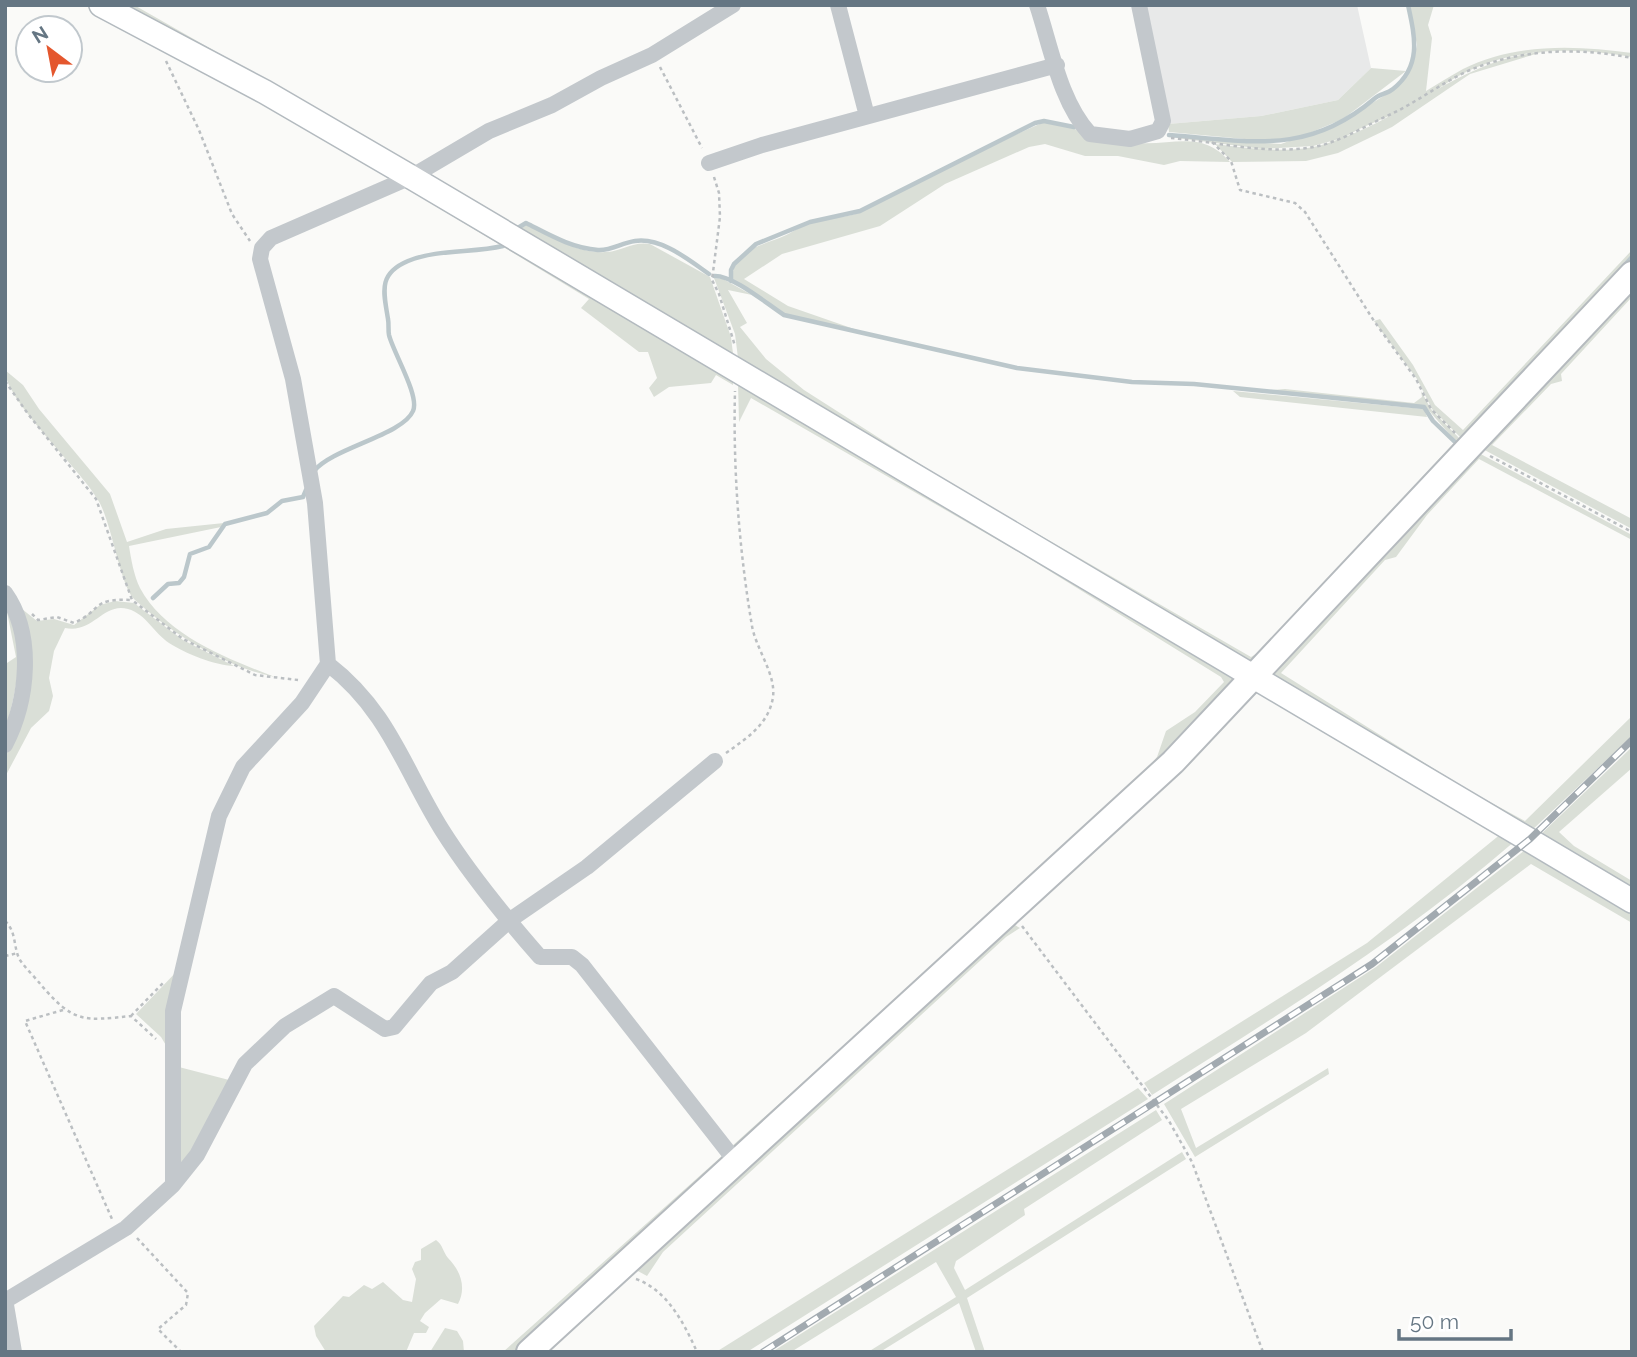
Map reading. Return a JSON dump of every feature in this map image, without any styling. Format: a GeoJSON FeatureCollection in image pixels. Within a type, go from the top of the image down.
{"type":"FeatureCollection","features":[{"type":"Feature","properties":{"kind":"main road"},"geometry":{"type":"LineString","coordinates":[[101,5],[265,92],[411,177],[1632,901]]}},
{"type":"Feature","properties":{"kind":"main road"},"geometry":{"type":"LineString","coordinates":[[528,1352],[1012,912],[1172,762],[1632,274]]}},
{"type":"Feature","properties":{"kind":"street"},"geometry":{"type":"LineString","coordinates":[[173,1185],[173,1011],[219,816],[243,767],[302,703],[328,664],[314,503],[293,379],[260,259],[262,248],[271,238],[411,177],[489,131],[552,106],[601,78],[652,55],[733,5]]}},
{"type":"Feature","properties":{"kind":"street"},"geometry":{"type":"LineString","coordinates":[[838,5],[867,116]]}},
{"type":"Feature","properties":{"kind":"street"},"geometry":{"type":"LineString","coordinates":[[1037,5],[1071,105],[1090,134],[1112,138],[1146,137],[1158,131],[1163,121],[1139,5]]}},
{"type":"Feature","properties":{"kind":"street"},"geometry":{"type":"LineString","coordinates":[[709,163],[867,116],[1057,65]]}},
{"type":"Feature","properties":{"kind":"street"},"geometry":{"type":"LineString","coordinates":[[5,745],[18,719],[25,666],[20,621],[7,596]]}},
{"type":"Feature","properties":{"kind":"street"},"geometry":{"type":"LineString","coordinates":[[328,664],[348,679],[402,752],[441,829],[478,884],[540,957],[572,957],[582,965],[737,1163]]}},
{"type":"Feature","properties":{"kind":"street"},"geometry":{"type":"LineString","coordinates":[[14,1352],[6,1300],[121,1231],[173,1185],[198,1155],[245,1064],[285,1026],[334,996],[385,1029],[394,1027],[431,983],[452,972],[510,920],[587,867],[715,761]]}},
{"type":"Feature","properties":{"kind":"path"},"geometry":{"type":"LineString","coordinates":[[160,36],[167,64],[199,130],[232,214],[247,239],[262,248]]}},
{"type":"Feature","properties":{"kind":"path"},"geometry":{"type":"LineString","coordinates":[[1146,137],[1263,149],[1313,147],[1342,139],[1406,108],[1469,71],[1521,54],[1609,53],[1632,58]]}},
{"type":"Feature","properties":{"kind":"path"},"geometry":{"type":"LineString","coordinates":[[652,55],[676,93],[709,163],[720,204],[712,280],[733,336],[736,478],[743,571],[753,631],[771,680],[773,695],[766,717],[751,735],[715,761]]}},
{"type":"Feature","properties":{"kind":"path"},"geometry":{"type":"LineString","coordinates":[[1212,142],[1231,161],[1240,190],[1295,203],[1305,212],[1374,321],[1416,379],[1431,409],[1472,446],[1632,532]]}},
{"type":"Feature","properties":{"kind":"path"},"geometry":{"type":"LineString","coordinates":[[5,381],[28,415],[96,499],[132,600],[183,639],[256,675],[317,680]]}},
{"type":"Feature","properties":{"kind":"path"},"geometry":{"type":"LineString","coordinates":[[7,596],[38,620],[57,617],[74,623],[95,605],[112,600],[132,600]]}},
{"type":"Feature","properties":{"kind":"path"},"geometry":{"type":"LineString","coordinates":[[1012,912],[1169,1121],[1192,1162],[1263,1352]]}},
{"type":"Feature","properties":{"kind":"path"},"geometry":{"type":"LineString","coordinates":[[5,921],[11,926],[19,958],[63,1010],[73,1016],[91,1019],[131,1016],[184,960]]}},
{"type":"Feature","properties":{"kind":"path"},"geometry":{"type":"LineString","coordinates":[[5,956],[18,953]]}},
{"type":"Feature","properties":{"kind":"path"},"geometry":{"type":"LineString","coordinates":[[63,1010],[25,1021],[121,1231],[188,1293],[186,1305],[158,1329],[181,1352]]}},
{"type":"Feature","properties":{"kind":"path"},"geometry":{"type":"LineString","coordinates":[[131,1016],[160,1043],[172,1069]]}},
{"type":"Feature","properties":{"kind":"path"},"geometry":{"type":"LineString","coordinates":[[616,1273],[648,1283],[675,1311],[697,1352]]}},
{"type":"Feature","properties":{"kind":"shaded area"},"geometry":{"type":"Polygon","coordinates":[[[111,5],[134,5],[422,169],[416,172],[111,5]]]}},
{"type":"Feature","properties":{"kind":"shaded area"},"geometry":{"type":"Polygon","coordinates":[[[1144,5],[1357,5],[1371,68],[1338,100],[1261,116],[1168,124],[1144,5]]]}},
{"type":"Feature","properties":{"kind":"shaded area"},"geometry":{"type":"Polygon","coordinates":[[[1409,5],[1434,5],[1428,25],[1432,38],[1426,91],[1463,69],[1503,54],[1524,50],[1589,48],[1632,53],[1632,57],[1570,51],[1548,51],[1528,53],[1507,57],[1487,63],[1434,91],[1489,64],[1542,52],[1470,74],[1392,127],[1338,153],[1306,161],[1232,162],[1215,144],[1263,149],[1169,137],[1281,144],[1343,121],[1395,89],[1411,69],[1417,45],[1409,5]],[[1395,113],[1345,137],[1370,126],[1395,113]],[[1339,139],[1313,146],[1263,149],[1310,148],[1339,139]]]}},
{"type":"Feature","properties":{"kind":"shaded area"},"geometry":{"type":"Polygon","coordinates":[[[1371,68],[1406,71],[1343,119],[1300,137],[1266,141],[1169,132],[1168,124],[1261,116],[1338,100],[1371,68]]]}},
{"type":"Feature","properties":{"kind":"shaded area"},"geometry":{"type":"Polygon","coordinates":[[[1044,122],[1074,128],[1080,133],[1139,143],[1199,142],[1220,152],[1230,162],[1180,161],[1164,165],[1118,156],[1085,156],[1045,144],[1029,147],[945,184],[880,226],[782,254],[744,279],[788,306],[857,330],[784,315],[733,281],[736,262],[757,246],[813,222],[861,212],[956,161],[1044,122]]]}},
{"type":"Feature","properties":{"kind":"shaded area"},"geometry":{"type":"Polygon","coordinates":[[[411,182],[733,377],[733,385],[716,375],[711,383],[669,387],[654,397],[649,388],[657,378],[648,352],[639,352],[581,308],[589,299],[403,186],[411,182]]]}},
{"type":"Feature","properties":{"kind":"shaded area"},"geometry":{"type":"Polygon","coordinates":[[[527,225],[565,244],[597,252],[650,244],[710,277],[731,337],[734,362],[519,229],[527,225]]]}},
{"type":"Feature","properties":{"kind":"shaded area"},"geometry":{"type":"Polygon","coordinates":[[[1632,250],[1632,256],[1614,276],[1461,438],[1432,409],[1417,379],[1374,321],[1380,319],[1413,365],[1435,405],[1463,430],[1632,250]]]}},
{"type":"Feature","properties":{"kind":"shaded area"},"geometry":{"type":"Polygon","coordinates":[[[714,278],[723,279],[752,295],[728,290],[747,323],[740,327],[766,359],[804,390],[948,482],[1251,657],[1261,651],[1453,444],[1456,447],[1255,664],[739,366],[735,334],[714,278]]]}},
{"type":"Feature","properties":{"kind":"shaded area"},"geometry":{"type":"Polygon","coordinates":[[[1632,280],[1632,297],[1561,374],[1562,381],[1551,384],[1492,445],[1632,519],[1632,529],[1479,447],[1632,280]]]}},
{"type":"Feature","properties":{"kind":"shaded area"},"geometry":{"type":"Polygon","coordinates":[[[5,370],[23,385],[39,409],[110,494],[127,542],[166,529],[224,523],[221,527],[129,546],[136,578],[151,605],[181,632],[218,653],[275,677],[237,666],[200,648],[165,625],[135,600],[125,582],[108,523],[98,500],[17,399],[8,383],[5,370]]]}},
{"type":"Feature","properties":{"kind":"shaded area"},"geometry":{"type":"Polygon","coordinates":[[[738,383],[1238,679],[1161,762],[739,1150],[731,1147],[1038,871],[1146,770],[1157,757],[1166,731],[1195,712],[1224,682],[1221,677],[1022,554],[751,398],[739,422],[738,383]]]}},
{"type":"Feature","properties":{"kind":"shaded area"},"geometry":{"type":"Polygon","coordinates":[[[1285,389],[1414,403],[1422,397],[1421,391],[1431,409],[1460,439],[1457,443],[1425,406],[1262,391],[1285,389]]]}},
{"type":"Feature","properties":{"kind":"shaded area"},"geometry":{"type":"Polygon","coordinates":[[[1233,391],[1424,409],[1427,417],[1240,397],[1233,391]]]}},
{"type":"Feature","properties":{"kind":"shaded area"},"geometry":{"type":"Polygon","coordinates":[[[1475,451],[1632,535],[1632,540],[1479,459],[1427,515],[1396,557],[1385,560],[1281,673],[1468,790],[1525,821],[1632,716],[1632,736],[1530,832],[1275,679],[1273,672],[1475,451]]]}},
{"type":"Feature","properties":{"kind":"shaded area"},"geometry":{"type":"Polygon","coordinates":[[[115,601],[134,603],[183,640],[234,666],[209,661],[176,647],[140,615],[128,609],[112,610],[83,627],[65,628],[54,651],[49,678],[53,696],[49,711],[31,728],[5,777],[5,757],[20,730],[17,605],[37,621],[54,619],[74,625],[100,605],[115,601]]]}},
{"type":"Feature","properties":{"kind":"shaded area"},"geometry":{"type":"Polygon","coordinates":[[[5,602],[16,634],[18,666],[5,732],[7,663],[16,657],[5,602]]]}},
{"type":"Feature","properties":{"kind":"shaded area"},"geometry":{"type":"Polygon","coordinates":[[[1632,747],[1632,768],[1559,832],[1574,846],[1632,881],[1632,896],[1539,836],[1632,747]]]}},
{"type":"Feature","properties":{"kind":"shaded area"},"geometry":{"type":"Polygon","coordinates":[[[1502,833],[1515,841],[1429,910],[1339,974],[1152,1095],[1144,1083],[1367,943],[1502,833]]]}},
{"type":"Feature","properties":{"kind":"shaded area"},"geometry":{"type":"Polygon","coordinates":[[[1529,847],[1632,910],[1632,923],[1531,864],[1306,1033],[1181,1109],[1196,1148],[1328,1068],[1329,1074],[1195,1157],[1164,1104],[1376,967],[1529,847]]]}},
{"type":"Feature","properties":{"kind":"shaded area"},"geometry":{"type":"Polygon","coordinates":[[[1013,924],[1020,928],[1006,937],[663,1252],[647,1276],[636,1270],[1013,924]]]}},
{"type":"Feature","properties":{"kind":"shaded area"},"geometry":{"type":"Polygon","coordinates":[[[179,969],[167,1047],[161,1037],[136,1014],[179,969]]]}},
{"type":"Feature","properties":{"kind":"shaded area"},"geometry":{"type":"Polygon","coordinates":[[[175,1066],[233,1081],[216,1118],[181,1165],[175,1066]]]}},
{"type":"Feature","properties":{"kind":"shaded area"},"geometry":{"type":"Polygon","coordinates":[[[1138,1088],[1148,1099],[747,1352],[716,1352],[1138,1088]]]}},
{"type":"Feature","properties":{"kind":"shaded area"},"geometry":{"type":"Polygon","coordinates":[[[1156,1110],[1162,1120],[1024,1209],[1025,1215],[956,1261],[954,1268],[965,1290],[1182,1152],[1186,1159],[967,1298],[985,1352],[976,1352],[959,1303],[880,1352],[868,1352],[956,1297],[936,1262],[791,1352],[772,1352],[1156,1110]]]}},
{"type":"Feature","properties":{"kind":"shaded area"},"geometry":{"type":"Polygon","coordinates":[[[723,1155],[726,1159],[519,1352],[503,1352],[723,1155]]]}},
{"type":"Feature","properties":{"kind":"shaded area"},"geometry":{"type":"Polygon","coordinates":[[[436,1240],[461,1279],[462,1291],[458,1304],[441,1299],[425,1313],[420,1321],[429,1327],[426,1333],[414,1333],[406,1352],[326,1352],[316,1336],[314,1326],[343,1296],[349,1297],[364,1285],[372,1289],[383,1282],[403,1300],[412,1302],[416,1279],[412,1269],[415,1262],[421,1260],[421,1249],[436,1240]]]}},
{"type":"Feature","properties":{"kind":"shaded area"},"geometry":{"type":"Polygon","coordinates":[[[445,1328],[457,1331],[463,1341],[464,1352],[430,1352],[445,1328]]]}},
{"type":"Feature","properties":{"kind":"waterway"},"geometry":{"type":"LineString","coordinates":[[1169,135],[1277,141],[1325,130],[1349,117],[1376,97],[1393,89],[1409,71],[1414,40],[1408,5]]}},
{"type":"Feature","properties":{"kind":"waterway"},"geometry":{"type":"LineString","coordinates":[[731,281],[734,264],[756,244],[810,222],[860,211],[1035,123],[1044,121],[1074,127]]}},
{"type":"Feature","properties":{"kind":"waterway"},"geometry":{"type":"LineString","coordinates":[[516,229],[526,223],[551,236],[588,249],[607,249],[635,241],[655,243],[674,251],[709,274]]}},
{"type":"Feature","properties":{"kind":"waterway"},"geometry":{"type":"LineString","coordinates":[[314,471],[336,455],[396,427],[407,420],[413,411],[410,385],[389,335],[384,293],[391,272],[419,257],[503,246]]}},
{"type":"Feature","properties":{"kind":"waterway"},"geometry":{"type":"LineString","coordinates":[[1623,267],[1632,257]]}},
{"type":"Feature","properties":{"kind":"waterway"},"geometry":{"type":"LineString","coordinates":[[714,276],[740,285],[784,315],[1017,368],[1132,382],[1194,384],[1424,407],[1433,421],[1457,444],[1459,442]]}},
{"type":"Feature","properties":{"kind":"waterway"},"geometry":{"type":"LineString","coordinates":[[153,598],[168,584],[179,583],[184,577],[190,554],[209,547],[225,524],[267,513],[282,501],[303,497],[306,490]]}},
{"type":"Feature","properties":{"kind":"railway"},"geometry":{"type":"LineString","coordinates":[[763,1352],[1372,964],[1530,839],[1632,740]]}}]}
